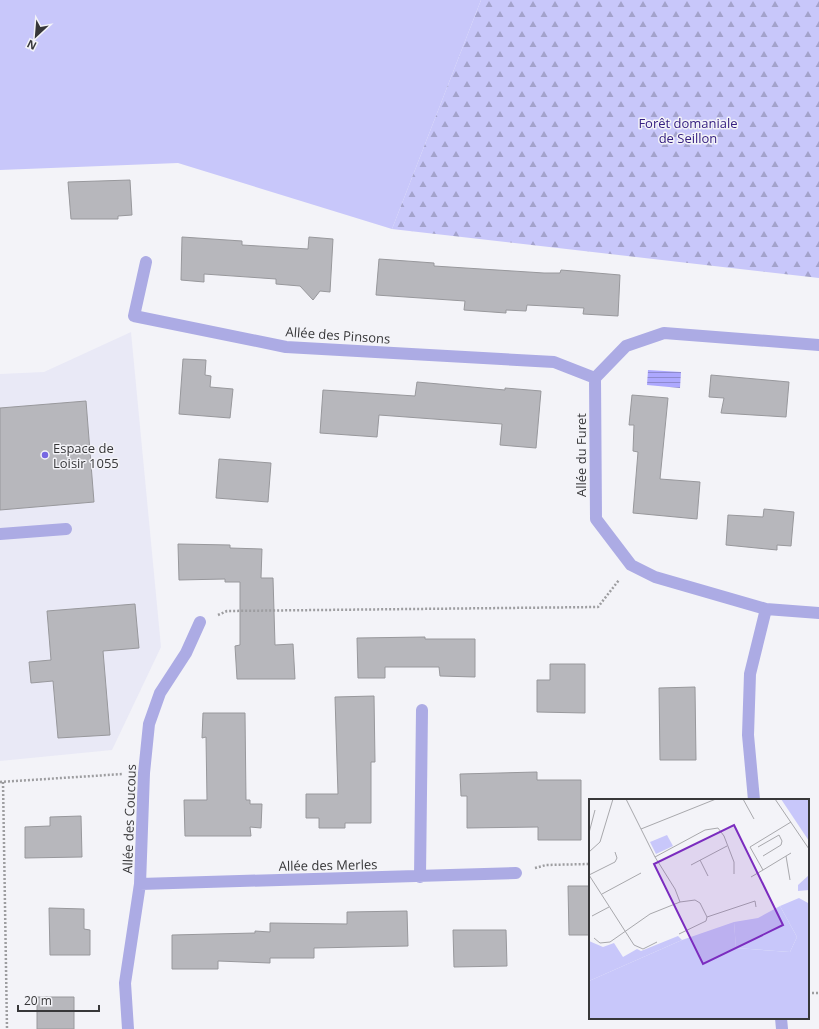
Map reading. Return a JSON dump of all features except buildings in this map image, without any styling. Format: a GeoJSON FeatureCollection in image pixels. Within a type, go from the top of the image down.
{"type":"FeatureCollection","features":[{"type":"Feature","properties":{"kind":"street","name":"Allée des Pinsons"},"geometry":{"type":"LineString","coordinates":[[146,262],[134,316],[286,347],[554,362],[594,378]]}},
{"type":"Feature","properties":{"kind":"street"},"geometry":{"type":"LineString","coordinates":[[594,378],[626,346],[664,333],[819,345]]}},
{"type":"Feature","properties":{"kind":"street","name":"Allée du Furet"},"geometry":{"type":"LineString","coordinates":[[594,378],[596,519],[631,565],[655,577],[766,609],[819,613]]}},
{"type":"Feature","properties":{"kind":"street"},"geometry":{"type":"LineString","coordinates":[[0,534],[66,529]]}},
{"type":"Feature","properties":{"kind":"street"},"geometry":{"type":"LineString","coordinates":[[754,799],[748,735],[750,674],[766,609]]}},
{"type":"Feature","properties":{"kind":"street","name":"Allée des Coucous"},"geometry":{"type":"LineString","coordinates":[[128,1029],[125,983],[140,884],[144,773],[149,724],[160,693],[186,653],[200,622]]}},
{"type":"Feature","properties":{"kind":"street"},"geometry":{"type":"LineString","coordinates":[[420,877],[422,710]]}},
{"type":"Feature","properties":{"kind":"street","name":"Allée des Merles"},"geometry":{"type":"LineString","coordinates":[[140,884],[516,873]]}},
{"type":"Feature","properties":{"kind":"street"},"geometry":{"type":"LineString","coordinates":[[781,1019],[782,1029]]}},
{"type":"Feature","properties":{"kind":"path"},"geometry":{"type":"LineString","coordinates":[[200,622],[228,611],[598,607],[631,565]]}},
{"type":"Feature","properties":{"kind":"path"},"geometry":{"type":"LineString","coordinates":[[7,1029],[2,782],[144,773]]}},
{"type":"Feature","properties":{"kind":"path"},"geometry":{"type":"LineString","coordinates":[[516,873],[546,865],[589,864]]}},
{"type":"Feature","properties":{"kind":"path"},"geometry":{"type":"LineString","coordinates":[[809,993],[819,992]]}},
{"type":"Feature","properties":{"kind":"shaded area"},"geometry":{"type":"Polygon","coordinates":[[[131,332],[161,647],[112,750],[0,761],[0,374],[44,372],[131,332]]]}},
{"type":"Feature","properties":{"kind":"shaded area"},"geometry":{"type":"Polygon","coordinates":[[[648,370],[681,372],[680,388],[647,385],[648,370]]]}},
{"type":"Feature","properties":{"kind":"green space"},"geometry":{"type":"Polygon","coordinates":[[[0,0],[481,0],[392,229],[178,163],[0,170],[0,0]]]}},
{"type":"Feature","properties":{"kind":"green space","name":"Forêt domaniale de Seillon"},"geometry":{"type":"Polygon","coordinates":[[[481,0],[819,0],[819,278],[392,229],[481,0]]]}},
{"type":"Feature","properties":{"kind":"place","name":"Espace de Loisir 1055"},"geometry":{"type":"Point","coordinates":[45,455]}}]}
